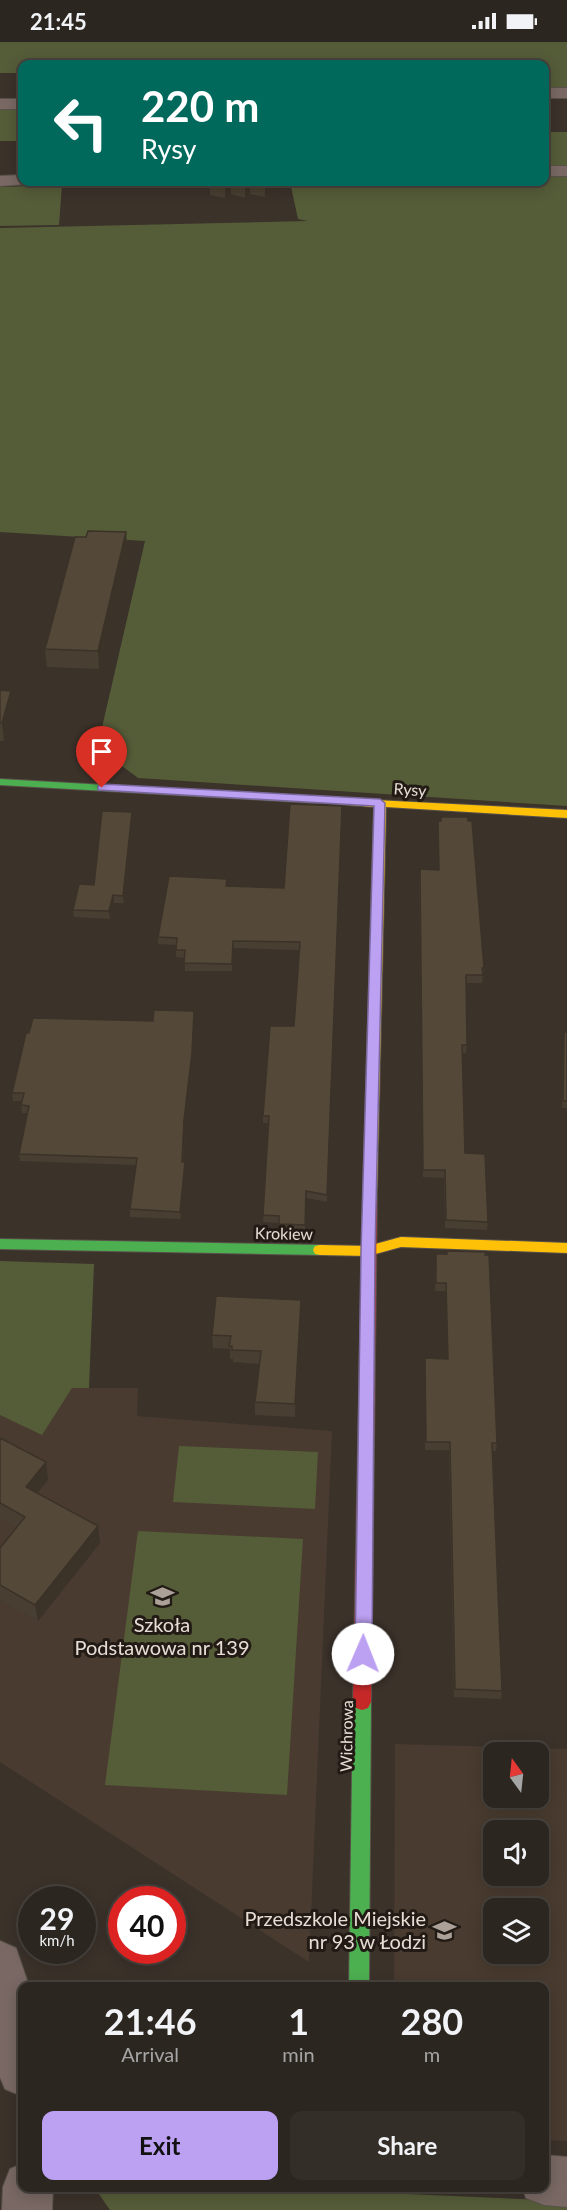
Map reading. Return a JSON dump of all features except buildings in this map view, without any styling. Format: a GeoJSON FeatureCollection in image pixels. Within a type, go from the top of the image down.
{"type":"FeatureCollection","features":[{"type":"Feature","properties":{"kind":"street"},"geometry":{"type":"LineString","coordinates":[[549,93],[567,93]]}},
{"type":"Feature","properties":{"kind":"street"},"geometry":{"type":"LineString","coordinates":[[0,104],[18,104]]}},
{"type":"Feature","properties":{"kind":"street"},"geometry":{"type":"LineString","coordinates":[[549,171],[567,171]]}},
{"type":"Feature","properties":{"kind":"street"},"geometry":{"type":"LineString","coordinates":[[0,180],[18,180]]}},
{"type":"Feature","properties":{"kind":"street","name":"Rysy"},"geometry":{"type":"LineString","coordinates":[[0,782],[567,814]]}},
{"type":"Feature","properties":{"kind":"street","name":"Wichrowa"},"geometry":{"type":"LineString","coordinates":[[359,1982],[368,1251],[380,803]]}},
{"type":"Feature","properties":{"kind":"street","name":"Krokiew"},"geometry":{"type":"LineString","coordinates":[[0,1244],[368,1251],[401,1242],[567,1248]]}},
{"type":"Feature","properties":{"kind":"street"},"geometry":{"type":"LineString","coordinates":[[0,1964],[13,2014],[18,2046]]}},
{"type":"Feature","properties":{"kind":"street"},"geometry":{"type":"LineString","coordinates":[[549,2180],[567,2182]]}},
{"type":"Feature","properties":{"kind":"street"},"geometry":{"type":"LineString","coordinates":[[27,2210],[28,2192]]}},
{"type":"Feature","properties":{"kind":"shaded area","name":"Szkoła Podstawowa nr 139"},"geometry":{"type":"Polygon","coordinates":[[[0,1359],[72,1388],[138,1388],[137,1416],[332,1431],[309,1962],[0,1762],[0,1359]]]}},
{"type":"Feature","properties":{"kind":"shaded area","name":"Przedszkole Miejskie nr 93 w Łodzi"},"geometry":{"type":"Polygon","coordinates":[[[395,1744],[483,1747],[483,1808],[549,1808],[549,1748],[567,1749],[567,2141],[549,2140],[549,1982],[394,1982],[395,1744]]]}},
{"type":"Feature","properties":{"kind":"green space"},"geometry":{"type":"Polygon","coordinates":[[[0,42],[567,42],[567,89],[549,89],[549,60],[18,60],[18,73],[0,73],[0,42]]]}},
{"type":"Feature","properties":{"kind":"green space"},"geometry":{"type":"Polygon","coordinates":[[[0,107],[18,107],[18,141],[0,141],[0,107]]]}},
{"type":"Feature","properties":{"kind":"green space"},"geometry":{"type":"Polygon","coordinates":[[[549,132],[567,132],[567,167],[549,168],[549,132]]]}},
{"type":"Feature","properties":{"kind":"green space"},"geometry":{"type":"Polygon","coordinates":[[[549,175],[567,175],[567,806],[138,778],[122,766],[94,762],[145,541],[0,532],[0,228],[308,221],[298,219],[291,186],[549,186],[549,175]]]}},
{"type":"Feature","properties":{"kind":"green space"},"geometry":{"type":"Polygon","coordinates":[[[62,186],[59,225],[0,226],[0,187],[62,186]]]}},
{"type":"Feature","properties":{"kind":"green space"},"geometry":{"type":"Polygon","coordinates":[[[0,1261],[94,1264],[89,1388],[72,1388],[42,1435],[0,1415],[0,1261]]]}},
{"type":"Feature","properties":{"kind":"green space"},"geometry":{"type":"Polygon","coordinates":[[[179,1446],[318,1452],[315,1509],[173,1502],[179,1446]]]}},
{"type":"Feature","properties":{"kind":"green space"},"geometry":{"type":"Polygon","coordinates":[[[138,1531],[303,1539],[287,1795],[105,1785],[138,1531]]]}},
{"type":"Feature","properties":{"kind":"green space"},"geometry":{"type":"Polygon","coordinates":[[[97,2192],[361,2192],[567,2201],[567,2210],[110,2210],[97,2192]]]}},
{"type":"Feature","properties":{"kind":"traffic: fast"},"geometry":{"type":"LineString","coordinates":[[0,782],[317,800]]}},
{"type":"Feature","properties":{"kind":"traffic: fast"},"geometry":{"type":"LineString","coordinates":[[0,1244],[320,1250]]}},
{"type":"Feature","properties":{"kind":"traffic: fast"},"geometry":{"type":"LineString","coordinates":[[359,1982],[362,1702]]}},
{"type":"Feature","properties":{"kind":"traffic: slow"},"geometry":{"type":"LineString","coordinates":[[317,800],[567,814]]}},
{"type":"Feature","properties":{"kind":"traffic: slow"},"geometry":{"type":"LineString","coordinates":[[370,1191],[380,803]]}},
{"type":"Feature","properties":{"kind":"traffic: slow"},"geometry":{"type":"LineString","coordinates":[[320,1250],[368,1251],[401,1242],[567,1248]]}},
{"type":"Feature","properties":{"kind":"traffic: jam"},"geometry":{"type":"LineString","coordinates":[[362,1702],[370,1191]]}},
{"type":"Feature","properties":{"kind":"place","name":"Szkoła Podstawowa nr 139"},"geometry":{"type":"Point","coordinates":[162,1597]}},
{"type":"Feature","properties":{"kind":"place","name":"Przedszkole Miejskie nr 93 w Łodzi"},"geometry":{"type":"Point","coordinates":[444,1930]}},
{"type":"Feature","properties":{"kind":"route"},"geometry":{"type":"LineString","coordinates":[[102,788],[380,803],[368,1251],[363,1654]]}}]}
